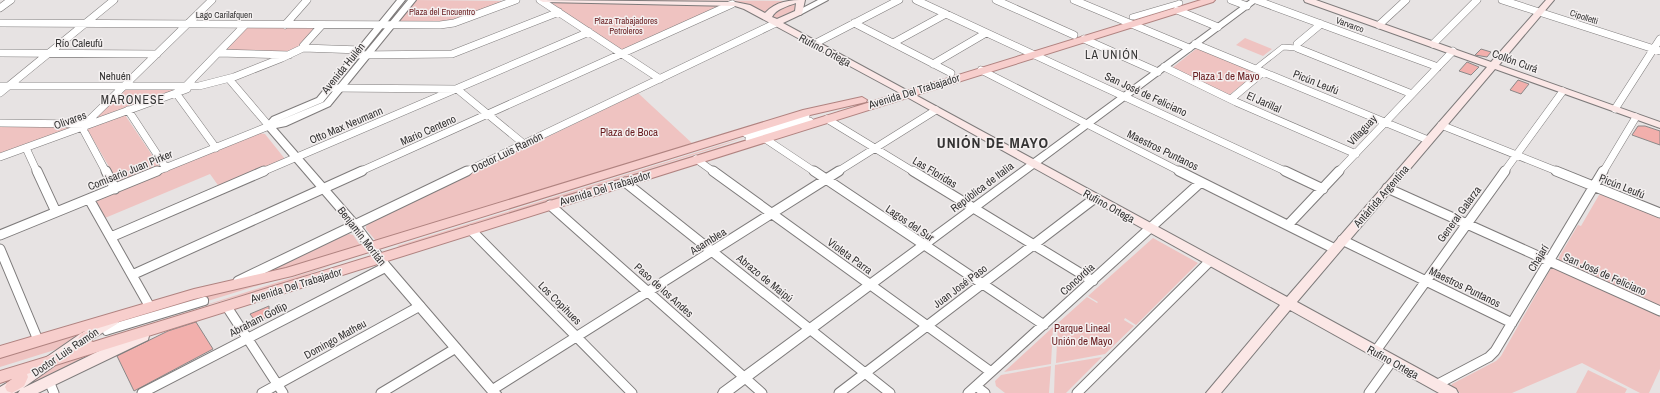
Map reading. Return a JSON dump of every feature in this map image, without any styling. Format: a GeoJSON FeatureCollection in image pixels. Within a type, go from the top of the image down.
{"type":"FeatureCollection","features":[{"type":"Feature","properties":{"kind":"main road","name":"Rufino Ortega"},"geometry":{"type":"LineString","coordinates":[[542,0],[732,4],[744,6],[902,91],[1450,393]]}},
{"type":"Feature","properties":{"kind":"main road"},"geometry":{"type":"LineString","coordinates":[[772,21],[768,15],[771,11],[788,3],[800,0],[800,10],[797,14]]}},
{"type":"Feature","properties":{"kind":"main road","name":"Avenida Del Trabajador"},"geometry":{"type":"LineString","coordinates":[[90,342],[158,328],[226,305],[383,263],[471,230],[827,119],[951,72],[1120,19],[1181,4],[1210,0]]}},
{"type":"Feature","properties":{"kind":"main road","name":"Collón Curá"},"geometry":{"type":"LineString","coordinates":[[1309,0],[1361,18]]}},
{"type":"Feature","properties":{"kind":"main road","name":"Collón Curá"},"geometry":{"type":"LineString","coordinates":[[1329,0],[1348,13],[1379,25],[1660,126]]}},
{"type":"Feature","properties":{"kind":"main road","name":"Antártida Argentina"},"geometry":{"type":"LineString","coordinates":[[1213,393],[1342,240],[1550,0]]}},
{"type":"Feature","properties":{"kind":"main road","name":"Avenida Del Trabajador"},"geometry":{"type":"LineString","coordinates":[[0,352],[150,306],[282,274],[371,248],[807,112],[902,91],[981,70],[1131,24],[1181,4]]}},
{"type":"Feature","properties":{"kind":"main road","name":"Doctor Luis Ramón"},"geometry":{"type":"LineString","coordinates":[[772,21],[797,14]]}},
{"type":"Feature","properties":{"kind":"main road","name":"Doctor Luis Ramón"},"geometry":{"type":"LineString","coordinates":[[10,385],[51,361],[90,342],[129,312]]}},
{"type":"Feature","properties":{"kind":"main road","name":"Doctor Luis Ramón"},"geometry":{"type":"LineString","coordinates":[[10,385],[52,387],[158,328]]}},
{"type":"Feature","properties":{"kind":"street"},"geometry":{"type":"LineString","coordinates":[[0,8],[12,0]]}},
{"type":"Feature","properties":{"kind":"street"},"geometry":{"type":"LineString","coordinates":[[0,93],[114,0]]}},
{"type":"Feature","properties":{"kind":"street"},"geometry":{"type":"LineString","coordinates":[[0,123],[84,125],[212,0]]}},
{"type":"Feature","properties":{"kind":"street"},"geometry":{"type":"LineString","coordinates":[[285,25],[307,0]]}},
{"type":"Feature","properties":{"kind":"street","name":"Avenida Huilén"},"geometry":{"type":"LineString","coordinates":[[269,126],[282,124],[322,107],[329,102],[341,88],[380,25],[401,0]]}},
{"type":"Feature","properties":{"kind":"street","name":"Avenida Huilén"},"geometry":{"type":"LineString","coordinates":[[269,126],[275,119],[318,102],[362,53],[392,25],[412,0]]}},
{"type":"Feature","properties":{"kind":"street","name":"Lago Carilafquen"},"geometry":{"type":"LineString","coordinates":[[0,23],[447,25],[516,0]]}},
{"type":"Feature","properties":{"kind":"street"},"geometry":{"type":"LineString","coordinates":[[542,0],[660,79]]}},
{"type":"Feature","properties":{"kind":"street"},"geometry":{"type":"LineString","coordinates":[[797,14],[824,0]]}},
{"type":"Feature","properties":{"kind":"street"},"geometry":{"type":"LineString","coordinates":[[814,44],[899,0]]}},
{"type":"Feature","properties":{"kind":"street","name":"San José de Feliciano"},"geometry":{"type":"LineString","coordinates":[[916,0],[1323,188]]}},
{"type":"Feature","properties":{"kind":"street"},"geometry":{"type":"LineString","coordinates":[[996,0],[1074,34]]}},
{"type":"Feature","properties":{"kind":"street","name":"Picún Leufú"},"geometry":{"type":"LineString","coordinates":[[1074,0],[1131,24],[1256,69],[1428,140]]}},
{"type":"Feature","properties":{"kind":"street","name":"Varvarco"},"geometry":{"type":"LineString","coordinates":[[1231,0],[1253,2],[1321,24],[1438,67]]}},
{"type":"Feature","properties":{"kind":"street"},"geometry":{"type":"LineString","coordinates":[[1379,25],[1406,0]]}},
{"type":"Feature","properties":{"kind":"street"},"geometry":{"type":"LineString","coordinates":[[1433,44],[1477,0]]}},
{"type":"Feature","properties":{"kind":"street","name":"Cipolletti"},"geometry":{"type":"LineString","coordinates":[[1502,0],[1657,50]]}},
{"type":"Feature","properties":{"kind":"street","name":"República de Italia"},"geometry":{"type":"LineString","coordinates":[[724,393],[1253,2]]}},
{"type":"Feature","properties":{"kind":"street","name":"Mario Centeno"},"geometry":{"type":"LineString","coordinates":[[132,275],[732,4]]}},
{"type":"Feature","properties":{"kind":"street"},"geometry":{"type":"LineString","coordinates":[[1181,4],[1132,17],[1160,8],[1181,4],[1218,27]]}},
{"type":"Feature","properties":{"kind":"street"},"geometry":{"type":"LineString","coordinates":[[229,80],[290,55],[303,48],[362,53],[452,54],[559,12]]}},
{"type":"Feature","properties":{"kind":"street"},"geometry":{"type":"LineString","coordinates":[[892,43],[946,14]]}},
{"type":"Feature","properties":{"kind":"street","name":"Doctor Luis Ramón"},"geometry":{"type":"LineString","coordinates":[[217,289],[246,278],[660,79],[772,21]]}},
{"type":"Feature","properties":{"kind":"street"},"geometry":{"type":"LineString","coordinates":[[854,23],[951,72]]}},
{"type":"Feature","properties":{"kind":"street"},"geometry":{"type":"LineString","coordinates":[[1297,48],[1297,44],[1321,24]]}},
{"type":"Feature","properties":{"kind":"street"},"geometry":{"type":"LineString","coordinates":[[185,87],[245,25]]}},
{"type":"Feature","properties":{"kind":"street"},"geometry":{"type":"LineString","coordinates":[[303,48],[303,46],[322,25]]}},
{"type":"Feature","properties":{"kind":"street","name":"Otto Max Neumann"},"geometry":{"type":"LineString","coordinates":[[111,237],[590,32]]}},
{"type":"Feature","properties":{"kind":"street"},"geometry":{"type":"LineString","coordinates":[[933,64],[986,33]]}},
{"type":"Feature","properties":{"kind":"street","name":"El Jarillal"},"geometry":{"type":"LineString","coordinates":[[1084,39],[1231,99],[1356,154]]}},
{"type":"Feature","properties":{"kind":"street"},"geometry":{"type":"LineString","coordinates":[[1615,109],[1657,50],[1660,39]]}},
{"type":"Feature","properties":{"kind":"street"},"geometry":{"type":"LineString","coordinates":[[1256,69],[1283,47],[1297,48],[1412,94]]}},
{"type":"Feature","properties":{"kind":"street","name":"Villaguay"},"geometry":{"type":"LineString","coordinates":[[1288,226],[1453,51]]}},
{"type":"Feature","properties":{"kind":"street","name":"Río Caleufú"},"geometry":{"type":"LineString","coordinates":[[0,53],[157,54]]}},
{"type":"Feature","properties":{"kind":"street"},"geometry":{"type":"LineString","coordinates":[[218,53],[290,55]]}},
{"type":"Feature","properties":{"kind":"street","name":"Maestros Puntanos"},"geometry":{"type":"LineString","coordinates":[[981,70],[1335,249]]}},
{"type":"Feature","properties":{"kind":"street"},"geometry":{"type":"LineString","coordinates":[[1231,99],[1263,72]]}},
{"type":"Feature","properties":{"kind":"street","name":"Nehuén"},"geometry":{"type":"LineString","coordinates":[[0,86],[194,87],[229,80]]}},
{"type":"Feature","properties":{"kind":"street","name":"Benjamín Moritán"},"geometry":{"type":"LineString","coordinates":[[229,80],[354,225],[383,263],[493,391]]}},
{"type":"Feature","properties":{"kind":"street","name":"Olivares"},"geometry":{"type":"LineString","coordinates":[[0,157],[84,125],[194,87]]}},
{"type":"Feature","properties":{"kind":"street"},"geometry":{"type":"LineString","coordinates":[[330,88],[457,89],[524,144]]}},
{"type":"Feature","properties":{"kind":"street","name":"General Galarza"},"geometry":{"type":"LineString","coordinates":[[1375,352],[1563,91]]}},
{"type":"Feature","properties":{"kind":"street"},"geometry":{"type":"LineString","coordinates":[[176,93],[216,148]]}},
{"type":"Feature","properties":{"kind":"street"},"geometry":{"type":"LineString","coordinates":[[128,110],[166,168]]}},
{"type":"Feature","properties":{"kind":"street","name":"Asamblea"},"geometry":{"type":"LineString","coordinates":[[493,391],[936,110]]}},
{"type":"Feature","properties":{"kind":"street"},"geometry":{"type":"LineString","coordinates":[[806,114],[807,116],[746,135],[744,133],[806,114]]}},
{"type":"Feature","properties":{"kind":"street","name":"Chajarí"},"geometry":{"type":"LineString","coordinates":[[1436,385],[1489,357],[1495,351],[1636,117]]}},
{"type":"Feature","properties":{"kind":"street","name":"Las Floridas"},"geometry":{"type":"LineString","coordinates":[[827,119],[1093,280]]}},
{"type":"Feature","properties":{"kind":"street"},"geometry":{"type":"LineString","coordinates":[[810,120],[812,122],[750,141],[748,139],[810,120]]}},
{"type":"Feature","properties":{"kind":"street"},"geometry":{"type":"LineString","coordinates":[[84,125],[84,131],[115,188]]}},
{"type":"Feature","properties":{"kind":"street","name":"Picún Leufú"},"geometry":{"type":"LineString","coordinates":[[1442,125],[1660,213]]}},
{"type":"Feature","properties":{"kind":"street","name":"Comisario Juan Pirker"},"geometry":{"type":"LineString","coordinates":[[0,235],[269,126]]}},
{"type":"Feature","properties":{"kind":"street","name":"Lagos del Sur"},"geometry":{"type":"LineString","coordinates":[[764,138],[1044,325]]}},
{"type":"Feature","properties":{"kind":"street"},"geometry":{"type":"LineString","coordinates":[[26,148],[56,212]]}},
{"type":"Feature","properties":{"kind":"street","name":"Violeta Parra"},"geometry":{"type":"LineString","coordinates":[[696,159],[991,372]]}},
{"type":"Feature","properties":{"kind":"street","name":"Abrazo de Maipú"},"geometry":{"type":"LineString","coordinates":[[625,182],[890,393]]}},
{"type":"Feature","properties":{"kind":"street","name":"Concordia"},"geometry":{"type":"LineString","coordinates":[[972,390],[1201,182]]}},
{"type":"Feature","properties":{"kind":"street","name":"San José de Feliciano"},"geometry":{"type":"LineString","coordinates":[[1387,188],[1660,310]]}},
{"type":"Feature","properties":{"kind":"street","name":"Juan José Paso"},"geometry":{"type":"LineString","coordinates":[[839,393],[1095,198]]}},
{"type":"Feature","properties":{"kind":"street"},"geometry":{"type":"LineString","coordinates":[[89,199],[150,306]]}},
{"type":"Feature","properties":{"kind":"street","name":"Paso de los Andes"},"geometry":{"type":"LineString","coordinates":[[550,205],[762,393]]}},
{"type":"Feature","properties":{"kind":"street","name":"Los Copihues"},"geometry":{"type":"LineString","coordinates":[[471,230],[632,393]]}},
{"type":"Feature","properties":{"kind":"street","name":"Maestros Puntanos"},"geometry":{"type":"LineString","coordinates":[[1342,240],[1512,323]]}},
{"type":"Feature","properties":{"kind":"street"},"geometry":{"type":"LineString","coordinates":[[0,249],[38,340]]}},
{"type":"Feature","properties":{"kind":"street"},"geometry":{"type":"LineString","coordinates":[[1077,393],[1210,261]]}},
{"type":"Feature","properties":{"kind":"street","name":"Abraham Gotlip"},"geometry":{"type":"LineString","coordinates":[[142,393],[247,338],[383,263]]}},
{"type":"Feature","properties":{"kind":"street"},"geometry":{"type":"LineString","coordinates":[[205,300],[205,302],[106,332],[120,326],[205,300]]}},
{"type":"Feature","properties":{"kind":"street"},"geometry":{"type":"LineString","coordinates":[[226,305],[100,343],[96,343],[101,340],[189,313],[226,305]]}},
{"type":"Feature","properties":{"kind":"street"},"geometry":{"type":"LineString","coordinates":[[226,305],[283,393]]}},
{"type":"Feature","properties":{"kind":"street","name":"Domingo Matheu"},"geometry":{"type":"LineString","coordinates":[[262,393],[420,306]]}},
{"type":"Feature","properties":{"kind":"street"},"geometry":{"type":"LineString","coordinates":[[381,393],[456,348]]}},
{"type":"Feature","properties":{"kind":"street"},"geometry":{"type":"LineString","coordinates":[[1369,393],[1392,361]]}},
{"type":"Feature","properties":{"kind":"street"},"geometry":{"type":"LineString","coordinates":[[972,390],[985,393]]}},
{"type":"Feature","properties":{"kind":"green space","name":"Plaza del Encuentro"},"geometry":{"type":"Polygon","coordinates":[[[414,0],[504,1],[453,22],[397,22],[414,0]]]}},
{"type":"Feature","properties":{"kind":"green space"},"geometry":{"type":"Polygon","coordinates":[[[613,0],[787,1],[765,14],[741,3],[613,0]]]}},
{"type":"Feature","properties":{"kind":"green space","name":"Plaza Trabajadores Petroleros"},"geometry":{"type":"Polygon","coordinates":[[[551,3],[719,6],[623,51],[551,3]]]}},
{"type":"Feature","properties":{"kind":"green space"},"geometry":{"type":"Polygon","coordinates":[[[789,4],[796,4],[797,10],[777,20],[772,18],[771,13],[789,4]]]}},
{"type":"Feature","properties":{"kind":"green space"},"geometry":{"type":"Polygon","coordinates":[[[247,26],[316,28],[293,52],[224,50],[247,26]]]}},
{"type":"Feature","properties":{"kind":"green space"},"geometry":{"type":"Polygon","coordinates":[[[1245,38],[1272,49],[1263,56],[1236,45],[1245,38]]]}},
{"type":"Feature","properties":{"kind":"green space","name":"Plaza 1 de Mayo"},"geometry":{"type":"Polygon","coordinates":[[[1200,48],[1257,73],[1229,95],[1172,68],[1196,49],[1200,48]]]}},
{"type":"Feature","properties":{"kind":"green space"},"geometry":{"type":"Polygon","coordinates":[[[126,89],[178,89],[94,120],[126,89]]]}},
{"type":"Feature","properties":{"kind":"green space","name":"Plaza de Boca"},"geometry":{"type":"Polygon","coordinates":[[[638,93],[694,145],[377,242],[366,229],[366,226],[370,223],[638,93]]]}},
{"type":"Feature","properties":{"kind":"green space"},"geometry":{"type":"Polygon","coordinates":[[[125,115],[160,167],[118,182],[87,129],[125,115]]]}},
{"type":"Feature","properties":{"kind":"green space"},"geometry":{"type":"Polygon","coordinates":[[[0,126],[74,127],[0,155],[0,126]]]}},
{"type":"Feature","properties":{"kind":"green space"},"geometry":{"type":"Polygon","coordinates":[[[259,133],[265,134],[285,159],[220,188],[210,174],[105,218],[96,202],[98,199],[259,133]]]}},
{"type":"Feature","properties":{"kind":"green space"},"geometry":{"type":"Polygon","coordinates":[[[746,137],[400,247],[397,246],[746,137]]]}},
{"type":"Feature","properties":{"kind":"green space"},"geometry":{"type":"Polygon","coordinates":[[[1599,195],[1605,195],[1660,217],[1660,308],[1559,260],[1559,257],[1578,225],[1581,226],[1599,195]]]}},
{"type":"Feature","properties":{"kind":"green space"},"geometry":{"type":"Polygon","coordinates":[[[345,235],[353,235],[360,245],[307,265],[265,273],[345,235]]]}},
{"type":"Feature","properties":{"kind":"green space"},"geometry":{"type":"Polygon","coordinates":[[[1153,238],[1198,263],[1136,325],[1125,318],[1124,320],[1134,326],[1105,354],[1056,363],[1058,323],[1087,297],[1097,303],[1098,302],[1088,296],[1153,238]]]}},
{"type":"Feature","properties":{"kind":"green space"},"geometry":{"type":"Polygon","coordinates":[[[332,265],[289,282],[193,309],[332,265]]]}},
{"type":"Feature","properties":{"kind":"green space"},"geometry":{"type":"Polygon","coordinates":[[[1553,268],[1558,268],[1660,314],[1660,369],[1649,393],[1640,393],[1582,363],[1512,393],[1460,393],[1451,386],[1452,384],[1496,361],[1501,356],[1550,270],[1553,268]]]}},
{"type":"Feature","properties":{"kind":"green space"},"geometry":{"type":"Polygon","coordinates":[[[285,277],[92,337],[116,322],[135,316],[208,295],[285,277]]]}},
{"type":"Feature","properties":{"kind":"green space"},"geometry":{"type":"Polygon","coordinates":[[[101,324],[61,348],[0,367],[0,355],[101,324]]]}},
{"type":"Feature","properties":{"kind":"green space","name":"Parque Lineal Unión de Mayo"},"geometry":{"type":"Polygon","coordinates":[[[1053,327],[1051,364],[1004,372],[1053,327]]]}},
{"type":"Feature","properties":{"kind":"green space"},"geometry":{"type":"Polygon","coordinates":[[[116,343],[19,393],[11,393],[46,368],[116,343]]]}},
{"type":"Feature","properties":{"kind":"green space","name":"Parque Lineal Unión de Mayo"},"geometry":{"type":"Polygon","coordinates":[[[1102,357],[1066,393],[1054,393],[1055,365],[1102,357]]]}},
{"type":"Feature","properties":{"kind":"green space","name":"Parque Lineal Unión de Mayo"},"geometry":{"type":"Polygon","coordinates":[[[1051,366],[1049,393],[1005,393],[996,386],[995,381],[1001,375],[1051,366]]]}},
{"type":"Feature","properties":{"kind":"green space"},"geometry":{"type":"Polygon","coordinates":[[[1588,370],[1627,389],[1625,393],[1576,393],[1588,370]]]}},
{"type":"Feature","properties":{"kind":"building"},"geometry":{"type":"Polygon","coordinates":[[[1481,49],[1491,52],[1487,57],[1475,55],[1481,49]]]}},
{"type":"Feature","properties":{"kind":"building"},"geometry":{"type":"Polygon","coordinates":[[[1467,62],[1479,67],[1471,75],[1459,71],[1467,62]]]}},
{"type":"Feature","properties":{"kind":"building"},"geometry":{"type":"Polygon","coordinates":[[[1518,80],[1529,84],[1521,94],[1510,90],[1518,80]]]}},
{"type":"Feature","properties":{"kind":"building"},"geometry":{"type":"Polygon","coordinates":[[[1638,126],[1645,126],[1660,131],[1660,145],[1632,135],[1638,126]]]}},
{"type":"Feature","properties":{"kind":"building"},"geometry":{"type":"Polygon","coordinates":[[[269,306],[269,316],[256,322],[250,314],[269,306]]]}},
{"type":"Feature","properties":{"kind":"building"},"geometry":{"type":"Polygon","coordinates":[[[196,322],[213,349],[134,391],[117,356],[168,331],[196,322]]]}},
{"type":"Feature","properties":{"kind":"district","name":"LA UNIÓN"},"geometry":{"type":"Point","coordinates":[1112,55]}},
{"type":"Feature","properties":{"kind":"district","name":"MARONESE"},"geometry":{"type":"Point","coordinates":[133,100]}},
{"type":"Feature","properties":{"kind":"district","name":"UNIÓN DE MAYO"},"geometry":{"type":"Point","coordinates":[993,142]}}]}
